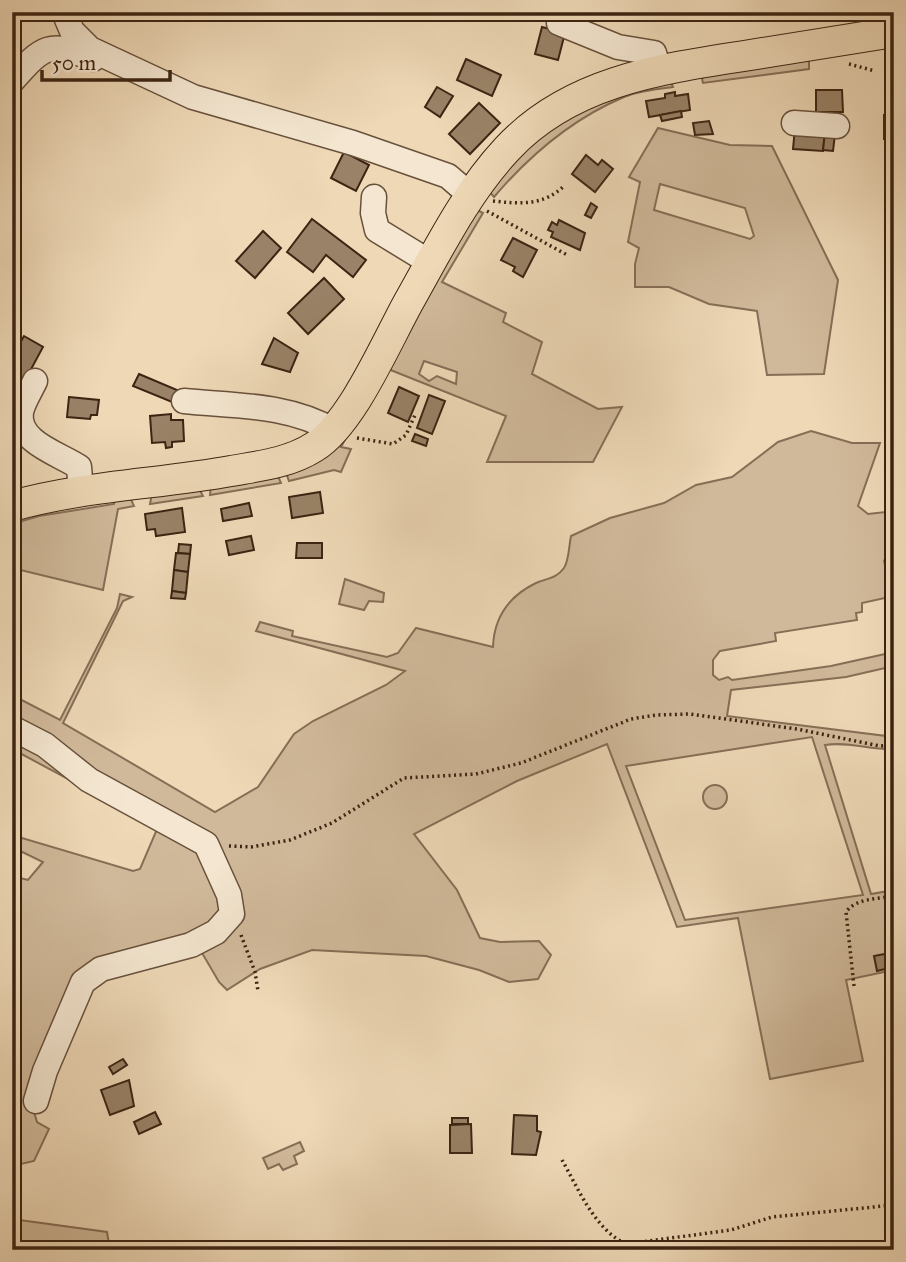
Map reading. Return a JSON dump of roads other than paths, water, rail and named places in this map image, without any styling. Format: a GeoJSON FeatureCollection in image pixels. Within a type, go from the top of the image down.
{"type":"FeatureCollection","features":[{"type":"Feature","properties":{"kind":"main road"},"geometry":{"type":"LineString","coordinates":[[12,506],[80,492],[204,476],[280,462],[344,434],[351,407],[431,263],[483,202],[509,146],[556,109],[594,89],[659,70],[894,32]]}},
{"type":"Feature","properties":{"kind":"lane"},"geometry":{"type":"LineString","coordinates":[[64,12],[72,31],[90,49],[193,97],[353,143],[448,176],[483,202]]}},
{"type":"Feature","properties":{"kind":"lane"},"geometry":{"type":"LineString","coordinates":[[559,23],[618,47],[654,53],[659,70]]}},
{"type":"Feature","properties":{"kind":"lane"},"geometry":{"type":"LineString","coordinates":[[12,81],[45,48],[64,46],[97,61],[118,62]]}},
{"type":"Feature","properties":{"kind":"lane"},"geometry":{"type":"LineString","coordinates":[[794,123],[837,126]]}},
{"type":"Feature","properties":{"kind":"lane"},"geometry":{"type":"LineString","coordinates":[[374,197],[373,213],[377,230],[431,263]]}},
{"type":"Feature","properties":{"kind":"lane"},"geometry":{"type":"LineString","coordinates":[[35,381],[21,411],[22,427],[32,441],[59,453],[79,467],[80,492]]}},
{"type":"Feature","properties":{"kind":"lane"},"geometry":{"type":"LineString","coordinates":[[184,401],[263,408],[308,416],[344,434]]}},
{"type":"Feature","properties":{"kind":"lane"},"geometry":{"type":"LineString","coordinates":[[12,728],[45,745],[89,780],[206,844],[229,895],[232,914],[216,932],[191,945],[101,969],[83,982],[45,1072],[36,1101]]}}]}
